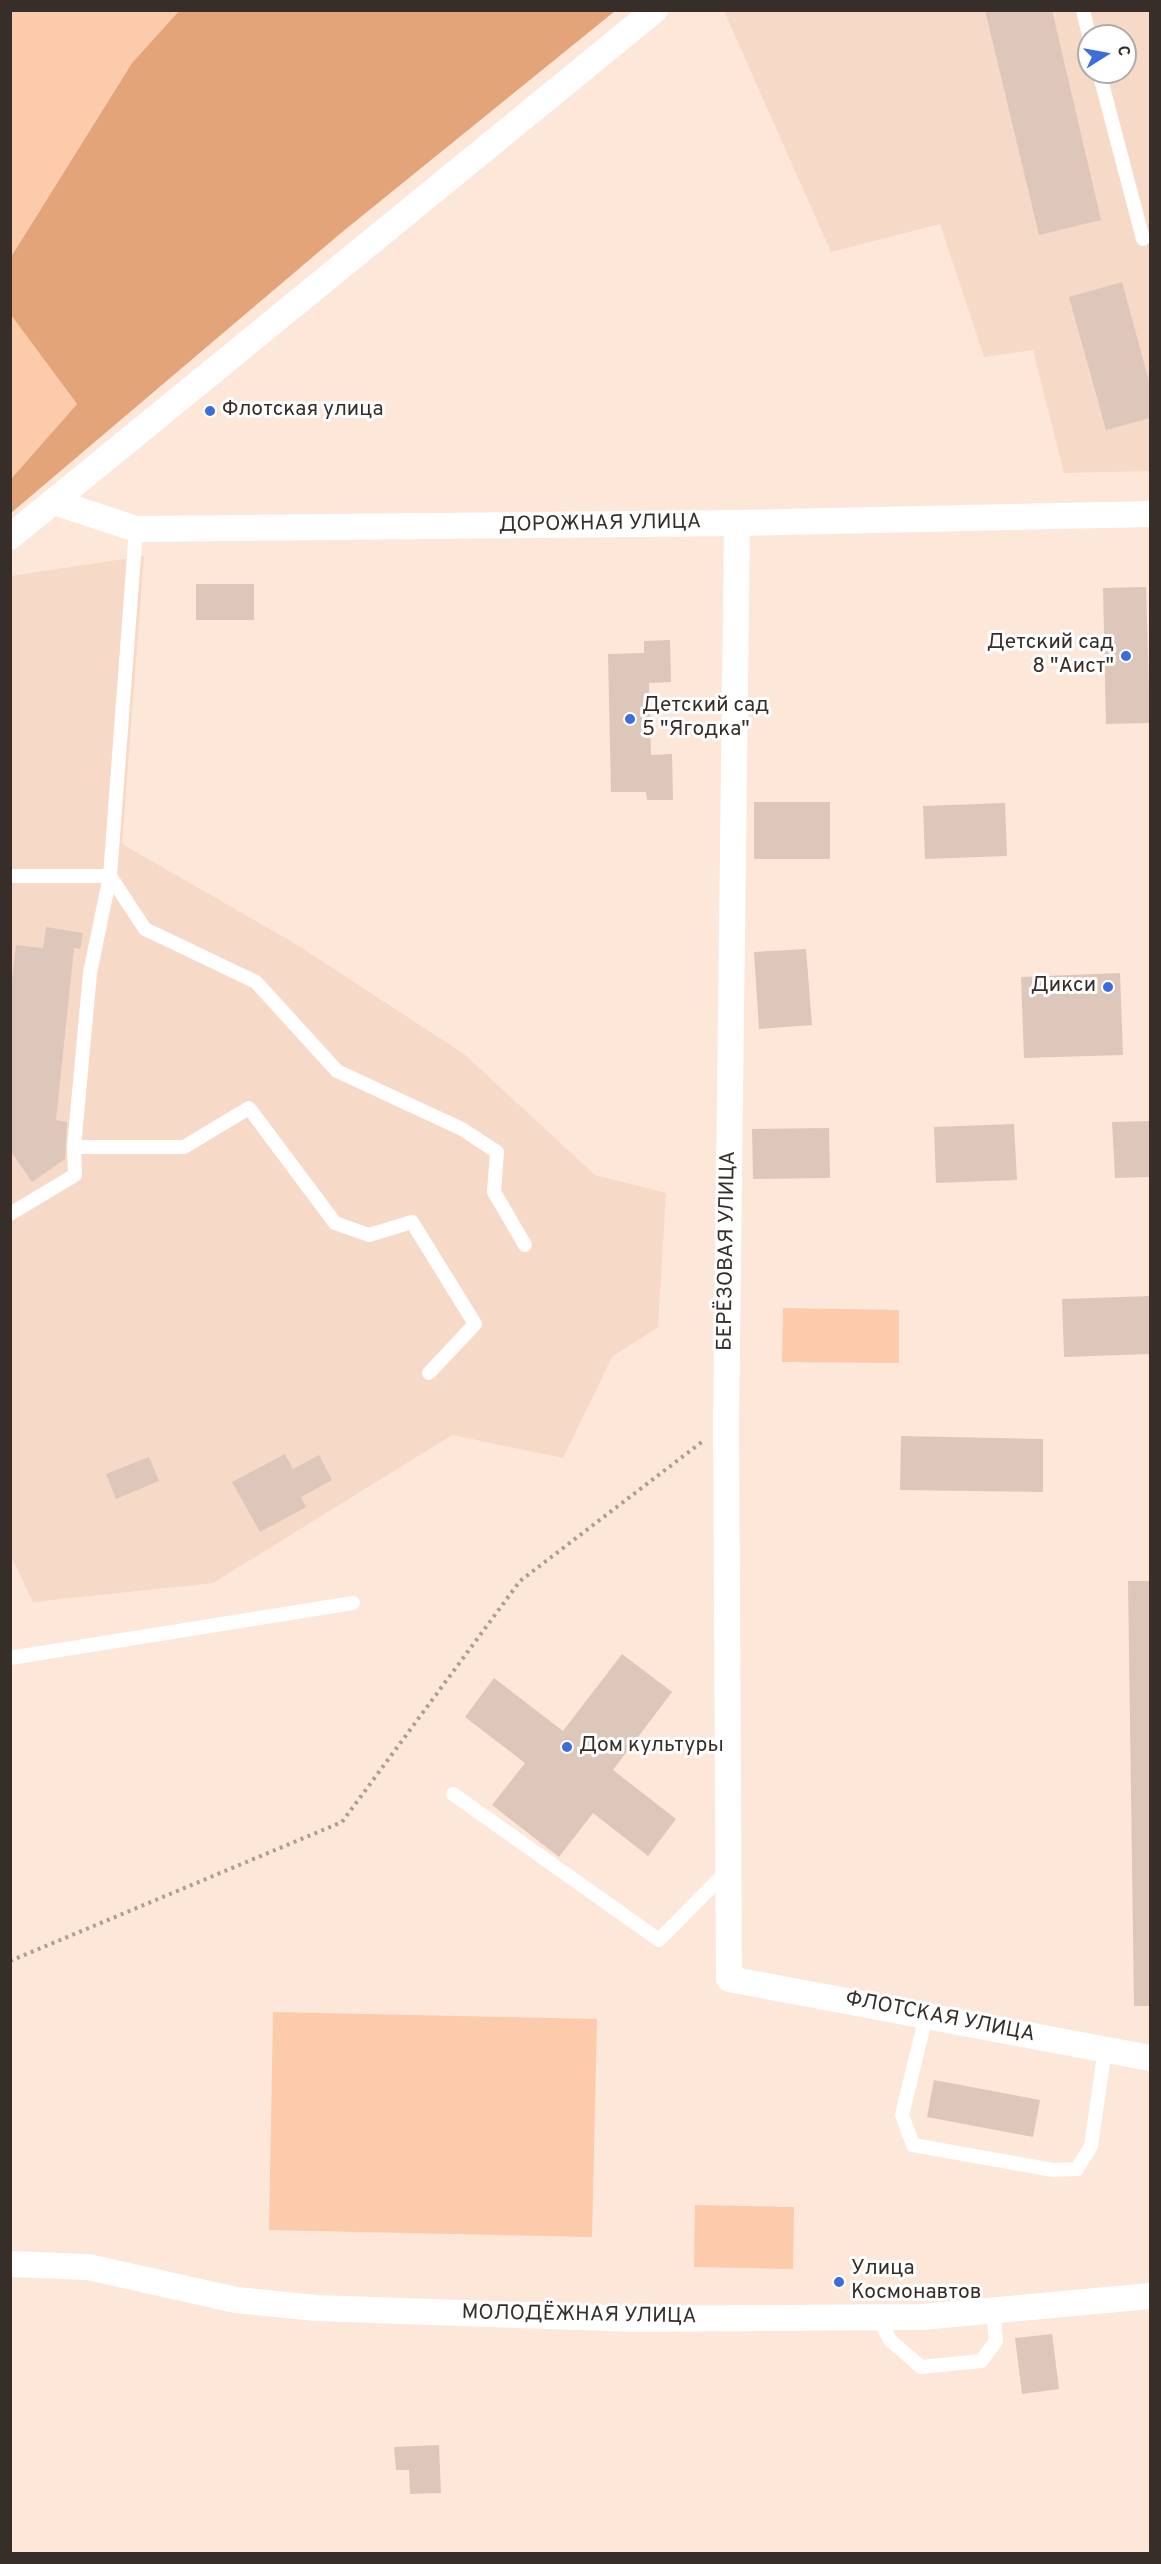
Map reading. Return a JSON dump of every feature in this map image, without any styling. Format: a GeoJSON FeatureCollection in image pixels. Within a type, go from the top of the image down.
{"type":"FeatureCollection","features":[{"type":"Feature","properties":{"kind":"street"},"geometry":{"type":"LineString","coordinates":[[10,537],[655,10]]}},
{"type":"Feature","properties":{"kind":"street","name":"ДОРОЖНАЯ УЛИЦА"},"geometry":{"type":"LineString","coordinates":[[54,502],[136,529],[737,523],[1150,514]]}},
{"type":"Feature","properties":{"kind":"street","name":"БЕРЁЗОВАЯ УЛИЦА"},"geometry":{"type":"LineString","coordinates":[[729,1979],[726,1423],[737,523]]}},
{"type":"Feature","properties":{"kind":"street","name":"ФЛОТСКАЯ УЛИЦА"},"geometry":{"type":"LineString","coordinates":[[729,1979],[1150,2058]]}},
{"type":"Feature","properties":{"kind":"street","name":"МОЛОДЁЖНАЯ УЛИЦА"},"geometry":{"type":"LineString","coordinates":[[10,2264],[88,2267],[236,2300],[316,2308],[635,2319],[878,2318],[993,2311],[1150,2296]]}},
{"type":"Feature","properties":{"kind":"lane"},"geometry":{"type":"LineString","coordinates":[[1102,84],[1143,239]]}},
{"type":"Feature","properties":{"kind":"lane"},"geometry":{"type":"LineString","coordinates":[[10,1215],[75,1175],[74,1147],[90,973],[110,876],[136,529]]}},
{"type":"Feature","properties":{"kind":"lane"},"geometry":{"type":"LineString","coordinates":[[10,876],[110,876]]}},
{"type":"Feature","properties":{"kind":"lane"},"geometry":{"type":"LineString","coordinates":[[110,876],[145,929],[256,982],[337,1071],[462,1129],[497,1152],[494,1192],[525,1245]]}},
{"type":"Feature","properties":{"kind":"lane"},"geometry":{"type":"LineString","coordinates":[[74,1147],[184,1147],[249,1107],[335,1223],[369,1236],[412,1222],[475,1324],[429,1373]]}},
{"type":"Feature","properties":{"kind":"lane"},"geometry":{"type":"LineString","coordinates":[[10,1658],[354,1603]]}},
{"type":"Feature","properties":{"kind":"lane"},"geometry":{"type":"LineString","coordinates":[[453,1794],[659,1940],[729,1869]]}},
{"type":"Feature","properties":{"kind":"lane"},"geometry":{"type":"LineString","coordinates":[[927,2016],[902,2115],[914,2145],[1053,2170],[1077,2169],[1091,2146],[1105,2049]]}},
{"type":"Feature","properties":{"kind":"lane"},"geometry":{"type":"LineString","coordinates":[[878,2318],[890,2340],[921,2367],[981,2361],[996,2341],[993,2311]]}},
{"type":"Feature","properties":{"kind":"path"},"geometry":{"type":"LineString","coordinates":[[10,1961],[342,1822],[520,1581],[726,1423]]}},
{"type":"Feature","properties":{"kind":"shaded area"},"geometry":{"type":"Polygon","coordinates":[[[180,10],[615,11],[341,233],[11,513],[11,479],[77,404],[11,315],[11,257],[132,63],[180,10]]]}},
{"type":"Feature","properties":{"kind":"shaded area"},"geometry":{"type":"Polygon","coordinates":[[[11,11],[180,11],[132,63],[11,257],[11,11]]]}},
{"type":"Feature","properties":{"kind":"shaded area"},"geometry":{"type":"Polygon","coordinates":[[[724,11],[1150,11],[1150,471],[1064,473],[1033,350],[984,357],[940,224],[831,252],[724,11]]]}},
{"type":"Feature","properties":{"kind":"shaded area"},"geometry":{"type":"Polygon","coordinates":[[[11,315],[77,404],[11,479],[11,315]]]}},
{"type":"Feature","properties":{"kind":"shaded area"},"geometry":{"type":"Polygon","coordinates":[[[144,556],[122,844],[294,943],[464,1054],[595,1175],[666,1193],[658,1327],[612,1357],[563,1458],[452,1435],[213,1583],[33,1602],[11,1556],[11,576],[144,556]]]}},
{"type":"Feature","properties":{"kind":"shaded area"},"geometry":{"type":"Polygon","coordinates":[[[783,1308],[899,1310],[899,1363],[782,1362],[783,1308]]]}},
{"type":"Feature","properties":{"kind":"shaded area"},"geometry":{"type":"Polygon","coordinates":[[[273,2012],[597,2019],[592,2237],[269,2230],[273,2012]]]}},
{"type":"Feature","properties":{"kind":"shaded area"},"geometry":{"type":"Polygon","coordinates":[[[695,2205],[794,2207],[793,2269],[694,2267],[695,2205]]]}},
{"type":"Feature","properties":{"kind":"building"},"geometry":{"type":"Polygon","coordinates":[[[985,10],[1052,10],[1101,220],[1039,235],[985,10]]]}},
{"type":"Feature","properties":{"kind":"building"},"geometry":{"type":"Polygon","coordinates":[[[1122,282],[1150,385],[1150,418],[1106,430],[1069,297],[1122,282]]]}},
{"type":"Feature","properties":{"kind":"building"},"geometry":{"type":"Polygon","coordinates":[[[196,584],[254,584],[254,620],[196,620],[196,584]]]}},
{"type":"Feature","properties":{"kind":"building","name":"Детский сад 8 \"Аист\""},"geometry":{"type":"Polygon","coordinates":[[[1146,587],[1150,723],[1106,724],[1103,588],[1146,587]]]}},
{"type":"Feature","properties":{"kind":"building","name":"Детский сад 5 \"Ягодка\""},"geometry":{"type":"Polygon","coordinates":[[[670,640],[671,682],[649,683],[651,755],[672,754],[673,800],[647,800],[646,792],[611,792],[608,654],[644,653],[644,641],[670,640]]]}},
{"type":"Feature","properties":{"kind":"building"},"geometry":{"type":"Polygon","coordinates":[[[754,802],[830,802],[830,859],[754,859],[754,802]]]}},
{"type":"Feature","properties":{"kind":"building"},"geometry":{"type":"Polygon","coordinates":[[[1005,803],[1007,856],[925,859],[923,806],[1005,803]]]}},
{"type":"Feature","properties":{"kind":"building"},"geometry":{"type":"Polygon","coordinates":[[[46,927],[83,933],[80,949],[74,948],[56,1120],[67,1122],[65,1159],[32,1182],[10,1150],[10,998],[16,945],[43,948],[46,927]]]}},
{"type":"Feature","properties":{"kind":"building"},"geometry":{"type":"Polygon","coordinates":[[[806,949],[812,1025],[759,1029],[754,952],[806,949]]]}},
{"type":"Feature","properties":{"kind":"building"},"geometry":{"type":"Polygon","coordinates":[[[1120,973],[1123,1055],[1024,1058],[1021,977],[1120,973]]]}},
{"type":"Feature","properties":{"kind":"building"},"geometry":{"type":"Polygon","coordinates":[[[1150,1121],[1150,1177],[1115,1178],[1112,1122],[1150,1121]]]}},
{"type":"Feature","properties":{"kind":"building"},"geometry":{"type":"Polygon","coordinates":[[[1014,1124],[1017,1180],[936,1183],[934,1127],[1014,1124]]]}},
{"type":"Feature","properties":{"kind":"building"},"geometry":{"type":"Polygon","coordinates":[[[829,1128],[830,1178],[753,1179],[752,1129],[829,1128]]]}},
{"type":"Feature","properties":{"kind":"building"},"geometry":{"type":"Polygon","coordinates":[[[1150,1296],[1150,1354],[1064,1357],[1062,1299],[1150,1296]]]}},
{"type":"Feature","properties":{"kind":"building"},"geometry":{"type":"Polygon","coordinates":[[[901,1436],[1043,1439],[1043,1492],[900,1490],[901,1436]]]}},
{"type":"Feature","properties":{"kind":"building"},"geometry":{"type":"Polygon","coordinates":[[[285,1454],[293,1469],[319,1455],[332,1480],[301,1497],[306,1507],[260,1532],[232,1482],[285,1454]]]}},
{"type":"Feature","properties":{"kind":"building"},"geometry":{"type":"Polygon","coordinates":[[[149,1457],[159,1481],[116,1499],[106,1474],[149,1457]]]}},
{"type":"Feature","properties":{"kind":"building"},"geometry":{"type":"Polygon","coordinates":[[[1128,1581],[1150,1581],[1150,2006],[1134,2006],[1128,1581]]]}},
{"type":"Feature","properties":{"kind":"building","name":"Дом культуры"},"geometry":{"type":"Polygon","coordinates":[[[622,1654],[672,1692],[613,1770],[676,1819],[648,1856],[593,1813],[559,1857],[492,1805],[525,1763],[465,1717],[494,1678],[563,1731],[622,1654]]]}},
{"type":"Feature","properties":{"kind":"building"},"geometry":{"type":"Polygon","coordinates":[[[934,2080],[1040,2100],[1033,2137],[927,2117],[934,2080]]]}},
{"type":"Feature","properties":{"kind":"building"},"geometry":{"type":"Polygon","coordinates":[[[1052,2334],[1059,2389],[1022,2394],[1015,2338],[1052,2334]]]}},
{"type":"Feature","properties":{"kind":"building"},"geometry":{"type":"Polygon","coordinates":[[[439,2445],[441,2493],[410,2494],[409,2470],[396,2470],[394,2447],[439,2445]]]}},
{"type":"Feature","properties":{"kind":"place","name":"Флотская улица"},"geometry":{"type":"Point","coordinates":[210,411]}},
{"type":"Feature","properties":{"kind":"place","name":"Детский сад 8 \"Аист\""},"geometry":{"type":"Point","coordinates":[1126,656]}},
{"type":"Feature","properties":{"kind":"place","name":"Детский сад 5 \"Ягодка\""},"geometry":{"type":"Point","coordinates":[630,719]}},
{"type":"Feature","properties":{"kind":"place","name":"Дикси"},"geometry":{"type":"Point","coordinates":[1108,987]}},
{"type":"Feature","properties":{"kind":"place","name":"Дом культуры"},"geometry":{"type":"Point","coordinates":[567,1747]}},
{"type":"Feature","properties":{"kind":"place","name":"Улица Космонавтов"},"geometry":{"type":"Point","coordinates":[839,2282]}}]}
